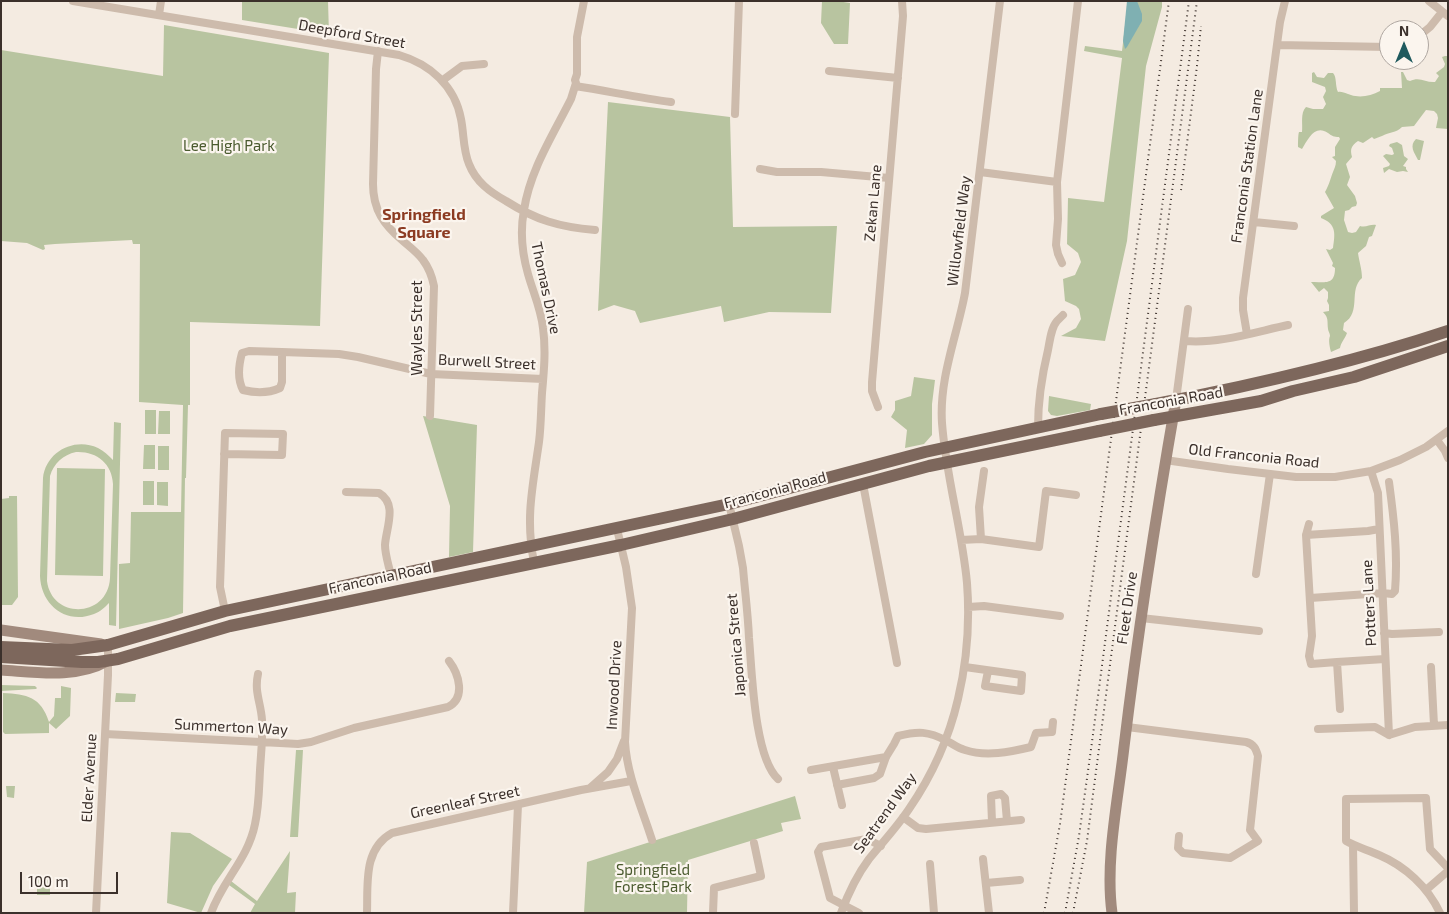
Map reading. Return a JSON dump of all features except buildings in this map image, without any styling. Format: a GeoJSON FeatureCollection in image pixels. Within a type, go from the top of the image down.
{"type":"FeatureCollection","features":[{"type":"Feature","properties":{"kind":"main road","name":"Franconia Road"},"geometry":{"type":"LineString","coordinates":[[1,647],[72,650],[108,645],[225,611],[729,504],[945,447],[1310,371],[1354,360],[1448,331]]}},
{"type":"Feature","properties":{"kind":"main road","name":"Franconia Road"},"geometry":{"type":"LineString","coordinates":[[1,657],[82,662],[128,656],[230,626],[621,545],[733,519],[948,462],[1173,416],[1261,401],[1293,391],[1354,377],[1448,346]]}},
{"type":"Feature","properties":{"kind":"main road"},"geometry":{"type":"LineString","coordinates":[[426,568],[426,585]]}},
{"type":"Feature","properties":{"kind":"street","name":"Deepford Street"},"geometry":{"type":"LineString","coordinates":[[73,1],[378,51],[415,60],[443,80],[452,94],[462,120],[466,154],[474,174],[481,184],[490,192],[523,212],[541,220],[595,230]]}},
{"type":"Feature","properties":{"kind":"street"},"geometry":{"type":"LineString","coordinates":[[159,15],[161,1]]}},
{"type":"Feature","properties":{"kind":"street","name":"Thomas Drive"},"geometry":{"type":"LineString","coordinates":[[534,562],[529,526],[530,498],[539,441],[543,379],[543,329],[539,306],[524,256],[522,237],[523,212],[532,176],[571,99],[575,86],[577,38],[584,1]]}},
{"type":"Feature","properties":{"kind":"street"},"geometry":{"type":"LineString","coordinates":[[736,114],[739,1]]}},
{"type":"Feature","properties":{"kind":"street","name":"Zekan Lane"},"geometry":{"type":"LineString","coordinates":[[878,407],[872,391],[872,382],[903,16],[902,1]]}},
{"type":"Feature","properties":{"kind":"street","name":"Willowfield Way"},"geometry":{"type":"LineString","coordinates":[[948,462],[942,423],[943,387],[964,300],[1000,1]]}},
{"type":"Feature","properties":{"kind":"street"},"geometry":{"type":"LineString","coordinates":[[1062,262],[1056,246],[1058,182],[1078,1]]}},
{"type":"Feature","properties":{"kind":"street","name":"Franconia Station Lane"},"geometry":{"type":"LineString","coordinates":[[1247,334],[1243,305],[1280,22],[1285,1]]}},
{"type":"Feature","properties":{"kind":"street"},"geometry":{"type":"LineString","coordinates":[[1429,1],[1445,14],[1429,28]]}},
{"type":"Feature","properties":{"kind":"street"},"geometry":{"type":"LineString","coordinates":[[1277,45],[1379,46]]}},
{"type":"Feature","properties":{"kind":"street","name":"Wayles Street"},"geometry":{"type":"LineString","coordinates":[[378,51],[373,174],[374,196],[378,211],[385,224],[420,256],[427,265],[434,286],[430,416]]}},
{"type":"Feature","properties":{"kind":"street"},"geometry":{"type":"LineString","coordinates":[[443,80],[462,66],[484,64]]}},
{"type":"Feature","properties":{"kind":"street"},"geometry":{"type":"LineString","coordinates":[[829,71],[898,78]]}},
{"type":"Feature","properties":{"kind":"street"},"geometry":{"type":"LineString","coordinates":[[575,86],[671,102]]}},
{"type":"Feature","properties":{"kind":"street"},"geometry":{"type":"LineString","coordinates":[[760,169],[778,172],[822,172],[889,178]]}},
{"type":"Feature","properties":{"kind":"street"},"geometry":{"type":"LineString","coordinates":[[980,172],[1058,182]]}},
{"type":"Feature","properties":{"kind":"street"},"geometry":{"type":"LineString","coordinates":[[1254,222],[1294,226]]}},
{"type":"Feature","properties":{"kind":"street","name":"Fleet Drive"},"geometry":{"type":"LineString","coordinates":[[1112,913],[1110,886],[1111,852],[1141,618],[1185,341],[1188,309]]}},
{"type":"Feature","properties":{"kind":"street"},"geometry":{"type":"LineString","coordinates":[[1038,427],[1040,388],[1049,343],[1057,321],[1063,315]]}},
{"type":"Feature","properties":{"kind":"street"},"geometry":{"type":"LineString","coordinates":[[1185,341],[1205,341],[1288,325]]}},
{"type":"Feature","properties":{"kind":"street","name":"Burwell Street"},"geometry":{"type":"LineString","coordinates":[[282,352],[282,382],[280,388],[273,391],[251,392],[243,390],[240,383],[240,360],[242,353],[249,351],[282,352],[339,354],[431,374],[543,379]]}},
{"type":"Feature","properties":{"kind":"street","name":"Old Franconia Road"},"geometry":{"type":"LineString","coordinates":[[1165,460],[1270,474],[1335,478],[1371,471],[1416,453],[1448,431]]}},
{"type":"Feature","properties":{"kind":"street"},"geometry":{"type":"LineString","coordinates":[[224,454],[282,455],[283,434],[225,433],[224,454],[220,587],[225,611]]}},
{"type":"Feature","properties":{"kind":"street"},"geometry":{"type":"LineString","coordinates":[[1437,440],[1445,450],[1448,458]]}},
{"type":"Feature","properties":{"kind":"street","name":"Seatrend Way"},"geometry":{"type":"LineString","coordinates":[[841,913],[858,877],[868,861],[903,817],[927,781],[945,740],[958,701],[965,667],[968,608],[967,581],[948,462]]}},
{"type":"Feature","properties":{"kind":"street"},"geometry":{"type":"LineString","coordinates":[[981,539],[979,507],[984,470]]}},
{"type":"Feature","properties":{"kind":"street","name":"Potters Lane"},"geometry":{"type":"LineString","coordinates":[[1371,471],[1377,487],[1380,529],[1389,735]]}},
{"type":"Feature","properties":{"kind":"street"},"geometry":{"type":"LineString","coordinates":[[1256,574],[1270,474]]}},
{"type":"Feature","properties":{"kind":"street"},"geometry":{"type":"LineString","coordinates":[[1310,598],[1392,594],[1395,591],[1397,555],[1390,511],[1389,482]]}},
{"type":"Feature","properties":{"kind":"street"},"geometry":{"type":"LineString","coordinates":[[863,484],[897,663]]}},
{"type":"Feature","properties":{"kind":"street"},"geometry":{"type":"LineString","coordinates":[[961,540],[981,539],[1039,547],[1046,491],[1076,495]]}},
{"type":"Feature","properties":{"kind":"street"},"geometry":{"type":"LineString","coordinates":[[346,492],[379,494],[383,496],[390,513],[385,547],[391,576]]}},
{"type":"Feature","properties":{"kind":"street","name":"Japonica Street"},"geometry":{"type":"LineString","coordinates":[[729,504],[742,568],[758,730],[767,765],[772,774],[778,779]]}},
{"type":"Feature","properties":{"kind":"street"},"geometry":{"type":"LineString","coordinates":[[1309,524],[1306,535],[1312,636],[1309,656],[1311,664],[1386,659]]}},
{"type":"Feature","properties":{"kind":"street","name":"Inwood Drive"},"geometry":{"type":"LineString","coordinates":[[617,529],[632,608],[625,740],[626,757],[631,781],[652,840]]}},
{"type":"Feature","properties":{"kind":"street"},"geometry":{"type":"LineString","coordinates":[[1306,535],[1380,529]]}},
{"type":"Feature","properties":{"kind":"street"},"geometry":{"type":"LineString","coordinates":[[968,608],[984,606],[1060,616]]}},
{"type":"Feature","properties":{"kind":"street"},"geometry":{"type":"LineString","coordinates":[[1141,618],[1259,631]]}},
{"type":"Feature","properties":{"kind":"street","name":"Franconia Road"},"geometry":{"type":"LineString","coordinates":[[1,630],[108,645]]}},
{"type":"Feature","properties":{"kind":"street"},"geometry":{"type":"LineString","coordinates":[[1384,633],[1439,632]]}},
{"type":"Feature","properties":{"kind":"street","name":"Elder Avenue"},"geometry":{"type":"LineString","coordinates":[[96,913],[108,645]]}},
{"type":"Feature","properties":{"kind":"street","name":"Franconia Road"},"geometry":{"type":"LineString","coordinates":[[1,670],[72,672],[96,668],[108,660]]}},
{"type":"Feature","properties":{"kind":"street","name":"Summerton Way"},"geometry":{"type":"LineString","coordinates":[[105,734],[298,744],[354,728],[448,707],[454,704],[459,694],[459,687],[456,673],[449,661]]}},
{"type":"Feature","properties":{"kind":"street"},"geometry":{"type":"LineString","coordinates":[[1337,662],[1340,709]]}},
{"type":"Feature","properties":{"kind":"street"},"geometry":{"type":"LineString","coordinates":[[965,667],[1022,675],[1020,690],[985,686],[988,671]]}},
{"type":"Feature","properties":{"kind":"street"},"geometry":{"type":"LineString","coordinates":[[1431,668],[1434,725]]}},
{"type":"Feature","properties":{"kind":"street"},"geometry":{"type":"LineString","coordinates":[[211,913],[224,887],[243,858],[253,833],[258,810],[262,718],[256,684],[258,674]]}},
{"type":"Feature","properties":{"kind":"street"},"geometry":{"type":"LineString","coordinates":[[837,785],[874,778],[880,774],[886,757],[898,736],[921,732],[945,740],[963,750],[990,754],[1031,747],[1036,733],[1052,732],[1053,722]]}},
{"type":"Feature","properties":{"kind":"street"},"geometry":{"type":"LineString","coordinates":[[1318,729],[1375,726],[1389,735],[1411,728],[1448,725]]}},
{"type":"Feature","properties":{"kind":"street"},"geometry":{"type":"LineString","coordinates":[[1127,728],[1246,742],[1255,747],[1258,756],[1250,830],[1258,841],[1230,858],[1183,853],[1178,848],[1179,836]]}},
{"type":"Feature","properties":{"kind":"street"},"geometry":{"type":"LineString","coordinates":[[589,789],[608,772],[617,759],[625,740]]}},
{"type":"Feature","properties":{"kind":"street"},"geometry":{"type":"LineString","coordinates":[[811,770],[886,757]]}},
{"type":"Feature","properties":{"kind":"street"},"geometry":{"type":"LineString","coordinates":[[833,767],[842,804]]}},
{"type":"Feature","properties":{"kind":"street","name":"Greenleaf Street"},"geometry":{"type":"LineString","coordinates":[[367,913],[369,872],[372,857],[379,843],[392,833],[407,828],[631,781]]}},
{"type":"Feature","properties":{"kind":"street"},"geometry":{"type":"LineString","coordinates":[[992,822],[991,796],[1001,794],[1005,798],[1007,821]]}},
{"type":"Feature","properties":{"kind":"street"},"geometry":{"type":"LineString","coordinates":[[1354,913],[1346,799],[1426,798],[1430,849],[1448,870],[1426,890]]}},
{"type":"Feature","properties":{"kind":"street"},"geometry":{"type":"LineString","coordinates":[[513,913],[518,805]]}},
{"type":"Feature","properties":{"kind":"street"},"geometry":{"type":"LineString","coordinates":[[903,817],[918,828],[926,829],[1021,820]]}},
{"type":"Feature","properties":{"kind":"street"},"geometry":{"type":"LineString","coordinates":[[859,913],[830,898],[818,852],[821,847],[866,839],[881,846]]}},
{"type":"Feature","properties":{"kind":"street"},"geometry":{"type":"LineString","coordinates":[[713,913],[714,888],[761,876],[754,843]]}},
{"type":"Feature","properties":{"kind":"street"},"geometry":{"type":"LineString","coordinates":[[1350,843],[1388,859],[1412,876],[1426,890],[1440,913]]}},
{"type":"Feature","properties":{"kind":"street"},"geometry":{"type":"LineString","coordinates":[[984,858],[989,913]]}},
{"type":"Feature","properties":{"kind":"street"},"geometry":{"type":"LineString","coordinates":[[930,864],[934,913]]}},
{"type":"Feature","properties":{"kind":"street"},"geometry":{"type":"LineString","coordinates":[[986,883],[1020,880]]}},
{"type":"Feature","properties":{"kind":"green space"},"geometry":{"type":"Polygon","coordinates":[[[242,1],[328,1],[329,34],[242,20],[242,1]]]}},
{"type":"Feature","properties":{"kind":"green space"},"geometry":{"type":"Polygon","coordinates":[[[822,1],[850,3],[848,44],[834,44],[821,23],[822,1]]]}},
{"type":"Feature","properties":{"kind":"green space"},"geometry":{"type":"Polygon","coordinates":[[[1128,1],[1162,1],[1162,7],[1146,66],[1127,241],[1105,341],[1061,336],[1076,328],[1081,319],[1079,309],[1065,301],[1063,279],[1075,275],[1081,262],[1078,253],[1067,244],[1068,198],[1104,202],[1122,58],[1084,51],[1085,46],[1122,51],[1128,1]]]}},
{"type":"Feature","properties":{"kind":"green space","name":"Lee High Park"},"geometry":{"type":"Polygon","coordinates":[[[164,25],[329,53],[320,326],[190,322],[190,405],[188,405],[185,478],[183,613],[119,629],[119,564],[130,563],[131,512],[181,512],[183,405],[139,402],[140,244],[133,244],[132,240],[55,244],[44,245],[45,249],[43,250],[27,243],[1,241],[1,50],[163,76],[164,25]]]}},
{"type":"Feature","properties":{"kind":"green space"},"geometry":{"type":"Polygon","coordinates":[[[1448,56],[1448,129],[1436,128],[1437,114],[1434,111],[1426,110],[1414,126],[1402,127],[1374,139],[1372,137],[1363,143],[1358,141],[1352,148],[1352,157],[1346,164],[1350,177],[1347,185],[1355,196],[1357,203],[1356,206],[1345,211],[1344,220],[1348,232],[1352,233],[1356,232],[1360,226],[1376,225],[1366,246],[1358,253],[1362,278],[1356,289],[1352,313],[1344,323],[1343,330],[1347,333],[1340,348],[1331,352],[1327,320],[1323,312],[1329,311],[1328,292],[1324,288],[1319,292],[1311,282],[1331,281],[1334,274],[1335,268],[1332,266],[1333,263],[1326,249],[1330,250],[1333,248],[1334,230],[1330,223],[1321,218],[1321,216],[1334,208],[1325,192],[1336,161],[1332,157],[1335,156],[1335,147],[1340,139],[1319,130],[1312,134],[1302,149],[1298,147],[1299,132],[1302,132],[1304,109],[1306,107],[1323,109],[1326,104],[1323,97],[1326,91],[1325,87],[1312,82],[1312,73],[1314,72],[1317,77],[1324,78],[1328,73],[1333,73],[1338,92],[1354,96],[1366,96],[1380,91],[1380,88],[1402,88],[1401,72],[1410,81],[1420,79],[1435,82],[1439,76],[1436,73],[1444,67],[1445,64],[1442,57],[1448,56]]]}},
{"type":"Feature","properties":{"kind":"green space"},"geometry":{"type":"Polygon","coordinates":[[[608,102],[730,117],[733,227],[837,226],[831,313],[769,312],[724,322],[721,306],[640,323],[635,311],[614,305],[598,311],[608,102]]]}},
{"type":"Feature","properties":{"kind":"green space"},"geometry":{"type":"Polygon","coordinates":[[[1416,139],[1424,141],[1420,160],[1418,160],[1413,149],[1416,139]]]}},
{"type":"Feature","properties":{"kind":"green space"},"geometry":{"type":"Polygon","coordinates":[[[1397,142],[1402,145],[1404,156],[1408,159],[1403,166],[1406,167],[1408,172],[1397,172],[1389,169],[1384,173],[1383,168],[1390,164],[1383,156],[1394,154],[1389,146],[1397,142]]]}},
{"type":"Feature","properties":{"kind":"green space"},"geometry":{"type":"Polygon","coordinates":[[[914,377],[935,380],[932,404],[932,435],[924,444],[905,448],[907,430],[891,417],[895,410],[895,401],[911,396],[914,377]]]}},
{"type":"Feature","properties":{"kind":"green space"},"geometry":{"type":"Polygon","coordinates":[[[1049,396],[1091,404],[1090,410],[1057,416],[1051,415],[1048,411],[1049,396]]]}},
{"type":"Feature","properties":{"kind":"green space"},"geometry":{"type":"Polygon","coordinates":[[[145,410],[156,410],[156,434],[145,434],[145,410]]]}},
{"type":"Feature","properties":{"kind":"green space"},"geometry":{"type":"Polygon","coordinates":[[[159,411],[170,411],[170,434],[158,434],[159,411]]]}},
{"type":"Feature","properties":{"kind":"green space"},"geometry":{"type":"Polygon","coordinates":[[[423,416],[477,425],[473,552],[449,557],[450,506],[423,416]]]}},
{"type":"Feature","properties":{"kind":"green space"},"geometry":{"type":"Polygon","coordinates":[[[114,422],[121,423],[116,626],[109,625],[109,603],[98,612],[84,617],[74,617],[57,610],[45,596],[40,576],[43,478],[49,461],[63,449],[80,444],[98,448],[113,460],[114,422]],[[76,452],[63,457],[54,467],[50,476],[47,581],[51,594],[59,603],[69,608],[80,609],[91,607],[100,601],[107,591],[110,578],[113,484],[110,470],[106,464],[96,456],[76,452]]]}},
{"type":"Feature","properties":{"kind":"green space"},"geometry":{"type":"Polygon","coordinates":[[[144,445],[155,445],[155,469],[143,469],[144,445]]]}},
{"type":"Feature","properties":{"kind":"green space"},"geometry":{"type":"Polygon","coordinates":[[[158,446],[169,446],[169,470],[158,470],[158,446]]]}},
{"type":"Feature","properties":{"kind":"green space"},"geometry":{"type":"Polygon","coordinates":[[[57,468],[105,469],[103,576],[55,575],[57,468]]]}},
{"type":"Feature","properties":{"kind":"green space"},"geometry":{"type":"Polygon","coordinates":[[[143,481],[154,481],[154,505],[143,505],[143,481]]]}},
{"type":"Feature","properties":{"kind":"green space"},"geometry":{"type":"Polygon","coordinates":[[[157,482],[168,482],[168,506],[157,505],[157,482]]]}},
{"type":"Feature","properties":{"kind":"green space"},"geometry":{"type":"Polygon","coordinates":[[[9,496],[17,496],[18,597],[12,605],[1,605],[1,499],[9,498],[9,496]]]}},
{"type":"Feature","properties":{"kind":"green space"},"geometry":{"type":"Polygon","coordinates":[[[1,685],[35,686],[37,688],[1,691],[1,685]]]}},
{"type":"Feature","properties":{"kind":"green space"},"geometry":{"type":"Polygon","coordinates":[[[61,686],[71,688],[70,716],[56,729],[49,723],[49,733],[5,734],[3,732],[3,693],[19,694],[37,702],[42,707],[49,722],[54,716],[55,698],[61,698],[61,686]]]}},
{"type":"Feature","properties":{"kind":"green space"},"geometry":{"type":"Polygon","coordinates":[[[116,693],[136,694],[135,702],[115,702],[116,693]]]}},
{"type":"Feature","properties":{"kind":"green space"},"geometry":{"type":"Polygon","coordinates":[[[296,750],[303,750],[298,837],[290,837],[296,750]]]}},
{"type":"Feature","properties":{"kind":"green space"},"geometry":{"type":"Polygon","coordinates":[[[6,786],[15,786],[14,798],[7,797],[6,786]]]}},
{"type":"Feature","properties":{"kind":"green space","name":"Springfield Forest Park"},"geometry":{"type":"Polygon","coordinates":[[[795,796],[801,819],[781,823],[783,831],[688,860],[687,913],[584,913],[587,862],[795,796]]]}},
{"type":"Feature","properties":{"kind":"green space"},"geometry":{"type":"Polygon","coordinates":[[[171,832],[190,833],[232,859],[213,886],[201,913],[167,903],[171,832]]]}},
{"type":"Feature","properties":{"kind":"green space"},"geometry":{"type":"Polygon","coordinates":[[[290,851],[287,893],[296,892],[295,913],[250,913],[255,904],[229,885],[231,881],[257,901],[290,851]]]}},
{"type":"Feature","properties":{"kind":"green space"},"geometry":{"type":"Polygon","coordinates":[[[50,878],[50,895],[37,895],[37,879],[50,878]]]}},
{"type":"Feature","properties":{"kind":"water"},"geometry":{"type":"Polygon","coordinates":[[[1127,1],[1137,1],[1142,14],[1142,21],[1125,49],[1123,41],[1127,1]]]}},
{"type":"Feature","properties":{"kind":"railway"},"geometry":{"type":"LineString","coordinates":[[1044,913],[1060,824],[1169,1]]}},
{"type":"Feature","properties":{"kind":"railway"},"geometry":{"type":"LineString","coordinates":[[1065,913],[1079,836],[1092,742],[1189,1]]}},
{"type":"Feature","properties":{"kind":"railway"},"geometry":{"type":"LineString","coordinates":[[1073,913],[1087,841],[1197,1]]}},
{"type":"Feature","properties":{"kind":"railway"},"geometry":{"type":"LineString","coordinates":[[1181,190],[1201,26]]}},
{"type":"Feature","properties":{"kind":"district","name":"Springfield Square"},"geometry":{"type":"Point","coordinates":[424,224]}}]}
